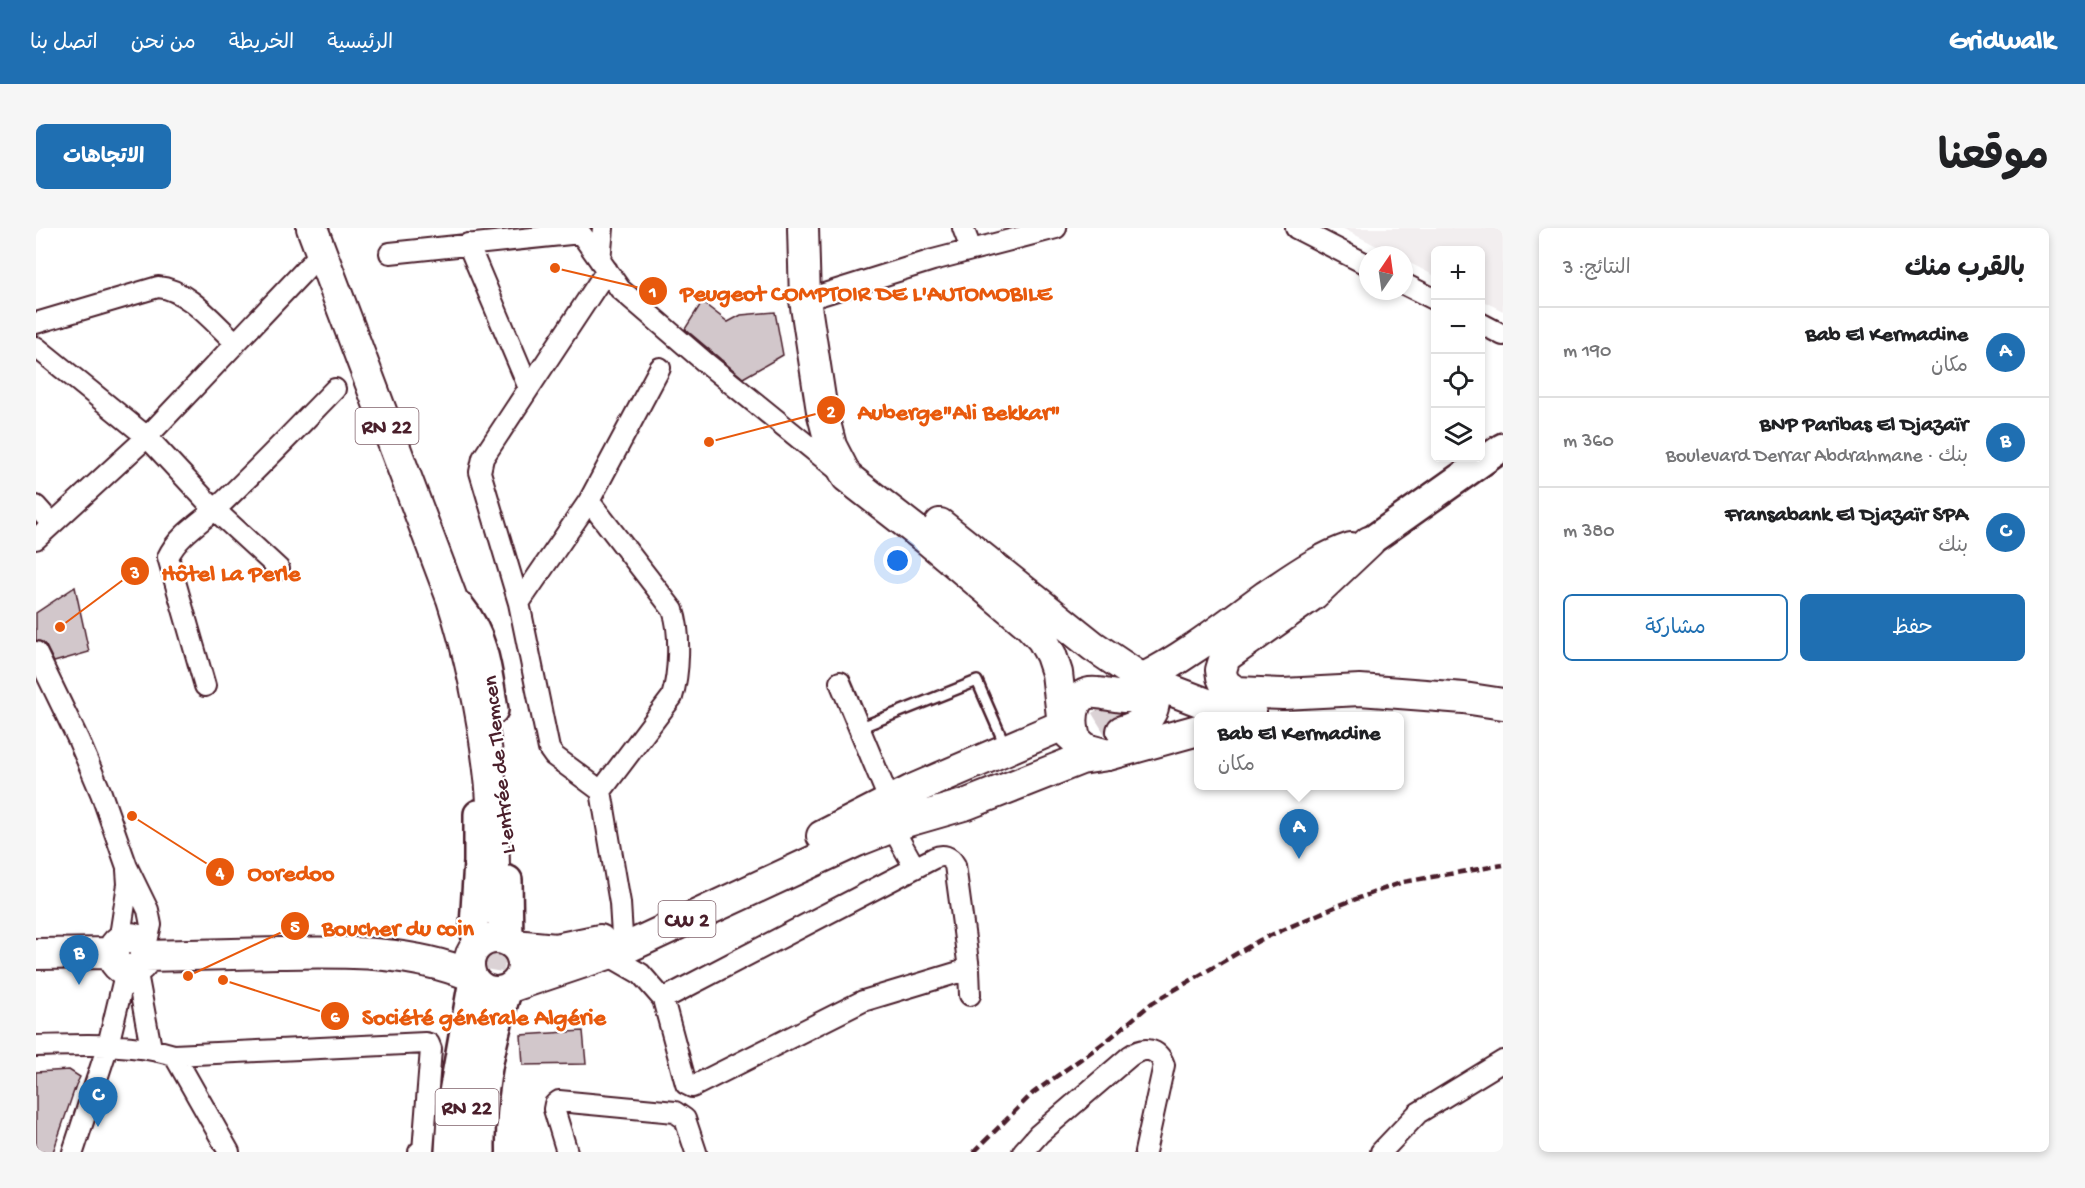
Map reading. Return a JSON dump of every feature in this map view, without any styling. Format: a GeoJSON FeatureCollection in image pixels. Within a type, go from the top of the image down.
{"type":"FeatureCollection","features":[{"type":"Feature","properties":{"kind":"main road"},"geometry":{"type":"LineString","coordinates":[[803,228],[805,300],[822,411],[831,446],[847,477],[979,582],[1042,639],[1057,673],[1068,738]]}},
{"type":"Feature","properties":{"kind":"main road","name":"L'entrée de Tlemcen"},"geometry":{"type":"LineString","coordinates":[[317,240],[452,599],[472,666],[482,723],[492,806],[495,910]]}},
{"type":"Feature","properties":{"kind":"main road"},"geometry":{"type":"LineString","coordinates":[[822,411],[841,441],[855,457],[1093,646],[1136,688],[1154,694],[1153,709],[1144,722],[1115,743],[1081,759],[968,804],[895,813]]}},
{"type":"Feature","properties":{"kind":"main road"},"geometry":{"type":"LineString","coordinates":[[1177,677],[1276,605],[1502,449]]}},
{"type":"Feature","properties":{"kind":"main road"},"geometry":{"type":"LineString","coordinates":[[1068,738],[1072,712],[1077,700],[1089,693],[1096,692],[1111,696],[1136,688],[1292,578],[1335,553],[1369,542]]}},
{"type":"Feature","properties":{"kind":"main road"},"geometry":{"type":"LineString","coordinates":[[1369,542],[1314,594],[1225,657],[1221,670],[1225,684],[1236,692],[1283,694],[1360,690],[1464,698],[1503,704]]}},
{"type":"Feature","properties":{"kind":"main road","name":"L'entrée de Tlemcen"},"geometry":{"type":"LineString","coordinates":[[452,599],[473,623],[481,643],[499,734],[508,828],[512,943]]}},
{"type":"Feature","properties":{"kind":"main road","name":"L'entrée de Tlemcen"},"geometry":{"type":"LineString","coordinates":[[449,1152],[452,1098],[473,962],[479,845],[476,779],[472,743],[451,625],[452,599]]}},
{"type":"Feature","properties":{"kind":"main road"},"geometry":{"type":"LineString","coordinates":[[1136,688],[1236,712]]}},
{"type":"Feature","properties":{"kind":"main road"},"geometry":{"type":"LineString","coordinates":[[1260,712],[1281,707],[1464,698]]}},
{"type":"Feature","properties":{"kind":"main road"},"geometry":{"type":"LineString","coordinates":[[895,813],[1007,750],[1068,738],[1086,748],[1194,731]]}},
{"type":"Feature","properties":{"kind":"main road"},"geometry":{"type":"LineString","coordinates":[[895,813],[1068,738]]}},
{"type":"Feature","properties":{"kind":"main road","name":"CW 2"},"geometry":{"type":"LineString","coordinates":[[510,988],[625,942],[895,813]]}},
{"type":"Feature","properties":{"kind":"main road"},"geometry":{"type":"LineString","coordinates":[[496,938],[512,943],[523,961],[519,979],[510,988],[500,992],[484,990],[473,962],[483,941],[496,938]]}},
{"type":"Feature","properties":{"kind":"main road","name":"CW 2"},"geometry":{"type":"LineString","coordinates":[[512,943],[542,949],[625,942]]}},
{"type":"Feature","properties":{"kind":"main road"},"geometry":{"type":"LineString","coordinates":[[36,954],[131,956],[343,952],[427,961],[446,966],[473,962]]}},
{"type":"Feature","properties":{"kind":"main road"},"geometry":{"type":"LineString","coordinates":[[482,1152],[484,1102],[490,1060],[499,1017],[510,988]]}},
{"type":"Feature","properties":{"kind":"main road","name":"RN 22"},"geometry":{"type":"LineString","coordinates":[[464,1152],[466,1117],[481,1014]]}},
{"type":"Feature","properties":{"kind":"street"},"geometry":{"type":"LineString","coordinates":[[603,228],[603,266],[529,388],[483,458],[480,472],[519,603],[549,748],[554,756],[602,791],[625,942],[640,974],[663,999],[686,1084],[695,1087],[863,1001],[969,969]]}},
{"type":"Feature","properties":{"kind":"street"},"geometry":{"type":"LineString","coordinates":[[963,228],[971,249]]}},
{"type":"Feature","properties":{"kind":"street"},"geometry":{"type":"LineString","coordinates":[[805,300],[971,249],[1056,228]]}},
{"type":"Feature","properties":{"kind":"street"},"geometry":{"type":"LineString","coordinates":[[1296,228],[1359,260]]}},
{"type":"Feature","properties":{"kind":"street"},"geometry":{"type":"LineString","coordinates":[[390,253],[579,230],[620,289],[847,477]]}},
{"type":"Feature","properties":{"kind":"street"},"geometry":{"type":"LineString","coordinates":[[36,539],[147,437],[235,342],[317,240]]}},
{"type":"Feature","properties":{"kind":"street"},"geometry":{"type":"LineString","coordinates":[[468,244],[529,388]]}},
{"type":"Feature","properties":{"kind":"street"},"geometry":{"type":"LineString","coordinates":[[36,323],[158,287],[169,288],[180,292],[235,342]]}},
{"type":"Feature","properties":{"kind":"street"},"geometry":{"type":"LineString","coordinates":[[1413,288],[1431,298]]}},
{"type":"Feature","properties":{"kind":"street"},"geometry":{"type":"LineString","coordinates":[[1485,326],[1503,335]]}},
{"type":"Feature","properties":{"kind":"street"},"geometry":{"type":"LineString","coordinates":[[36,347],[147,437],[215,510],[279,569]]}},
{"type":"Feature","properties":{"kind":"street"},"geometry":{"type":"LineString","coordinates":[[519,603],[589,501],[660,368]]}},
{"type":"Feature","properties":{"kind":"street"},"geometry":{"type":"LineString","coordinates":[[205,686],[168,556],[174,545],[215,510],[271,456],[335,389]]}},
{"type":"Feature","properties":{"kind":"street"},"geometry":{"type":"LineString","coordinates":[[589,501],[673,610],[677,620],[677,683],[672,697],[602,791]]}},
{"type":"Feature","properties":{"kind":"street"},"geometry":{"type":"LineString","coordinates":[[36,506],[51,524]]}},
{"type":"Feature","properties":{"kind":"street"},"geometry":{"type":"LineString","coordinates":[[36,652],[101,793],[151,926],[131,956],[108,1045],[73,1152]]}},
{"type":"Feature","properties":{"kind":"street"},"geometry":{"type":"LineString","coordinates":[[840,682],[895,813],[915,868]]}},
{"type":"Feature","properties":{"kind":"street"},"geometry":{"type":"LineString","coordinates":[[663,999],[939,856],[949,857],[955,865],[969,969],[970,995]]}},
{"type":"Feature","properties":{"kind":"street"},"geometry":{"type":"LineString","coordinates":[[127,867],[131,956],[151,1048]]}},
{"type":"Feature","properties":{"kind":"street"},"geometry":{"type":"LineString","coordinates":[[36,1046],[108,1045],[151,1048],[174,1055],[429,1044],[431,1049],[422,1152]]}},
{"type":"Feature","properties":{"kind":"street"},"geometry":{"type":"LineString","coordinates":[[1023,1152],[1046,1128],[1130,1056],[1138,1050],[1146,1049],[1161,1058],[1164,1065],[1145,1152]]}},
{"type":"Feature","properties":{"kind":"street"},"geometry":{"type":"LineString","coordinates":[[174,1055],[229,1152]]}},
{"type":"Feature","properties":{"kind":"street"},"geometry":{"type":"LineString","coordinates":[[1381,1152],[1418,1113],[1503,1061]]}},
{"type":"Feature","properties":{"kind":"street"},"geometry":{"type":"LineString","coordinates":[[422,1152],[434,1121],[452,1098]]}},
{"type":"Feature","properties":{"kind":"street"},"geometry":{"type":"LineString","coordinates":[[567,1152],[554,1109],[555,1104],[559,1101],[675,1112],[685,1119],[696,1152]]}},
{"type":"Feature","properties":{"kind":"lane"},"geometry":{"type":"LineString","coordinates":[[859,728],[977,681],[1007,750]]}},
{"type":"Feature","properties":{"kind":"shaded area"},"geometry":{"type":"Polygon","coordinates":[[[1342,228],[1503,228],[1503,311],[1485,302],[1485,246],[1431,246],[1431,274],[1413,265],[1413,246],[1377,246],[1342,228]]]}},
{"type":"Feature","properties":{"kind":"building"},"geometry":{"type":"Polygon","coordinates":[[[702,302],[728,322],[741,315],[775,312],[783,355],[743,378],[685,329],[702,302]]]}},
{"type":"Feature","properties":{"kind":"building"},"geometry":{"type":"Polygon","coordinates":[[[75,587],[89,652],[54,662],[46,646],[36,640],[36,613],[75,587]]]}},
{"type":"Feature","properties":{"kind":"building"},"geometry":{"type":"Polygon","coordinates":[[[583,1031],[586,1064],[523,1065],[521,1035],[583,1031]]]}},
{"type":"Feature","properties":{"kind":"building"},"geometry":{"type":"Polygon","coordinates":[[[69,1070],[80,1077],[53,1152],[36,1152],[36,1072],[69,1070]]]}},
{"type":"Feature","properties":{"kind":"tunnel"},"geometry":{"type":"LineString","coordinates":[[1064,746],[1150,693]]}},
{"type":"Feature","properties":{"kind":"tunnel"},"geometry":{"type":"LineString","coordinates":[[1064,746],[1122,731]]}},
{"type":"Feature","properties":{"kind":"tunnel"},"geometry":{"type":"LineString","coordinates":[[481,1014],[491,956],[495,910]]}},
{"type":"Feature","properties":{"kind":"railway"},"geometry":{"type":"LineString","coordinates":[[974,1152],[1033,1093],[1109,1039],[1152,1003],[1260,940],[1337,906],[1403,882],[1503,865]]}},
{"type":"Feature","properties":{"kind":"place","name":"Peugeot COMPTOIR DE L'AUTOMOBILE"},"geometry":{"type":"Point","coordinates":[555,268]}},
{"type":"Feature","properties":{"kind":"place","name":"Auberge\"Ali Bekkar\""},"geometry":{"type":"Point","coordinates":[709,442]}},
{"type":"Feature","properties":{"kind":"place","name":"Hôtel La Perle"},"geometry":{"type":"Point","coordinates":[60,627]}},
{"type":"Feature","properties":{"kind":"place","name":"Ooredoo"},"geometry":{"type":"Point","coordinates":[132,816]}},
{"type":"Feature","properties":{"kind":"place","name":"Bab El Kermadine"},"geometry":{"type":"Point","coordinates":[1299,859]}},
{"type":"Feature","properties":{"kind":"place","name":"Boucher du coin"},"geometry":{"type":"Point","coordinates":[188,976]}},
{"type":"Feature","properties":{"kind":"place","name":"Société générale Algérie"},"geometry":{"type":"Point","coordinates":[223,980]}},
{"type":"Feature","properties":{"kind":"place","name":"BNP Paribas El Djazaïr"},"geometry":{"type":"Point","coordinates":[79,985]}},
{"type":"Feature","properties":{"kind":"place","name":"Fransabank El Djazaïr SPA"},"geometry":{"type":"Point","coordinates":[98,1127]}}]}
